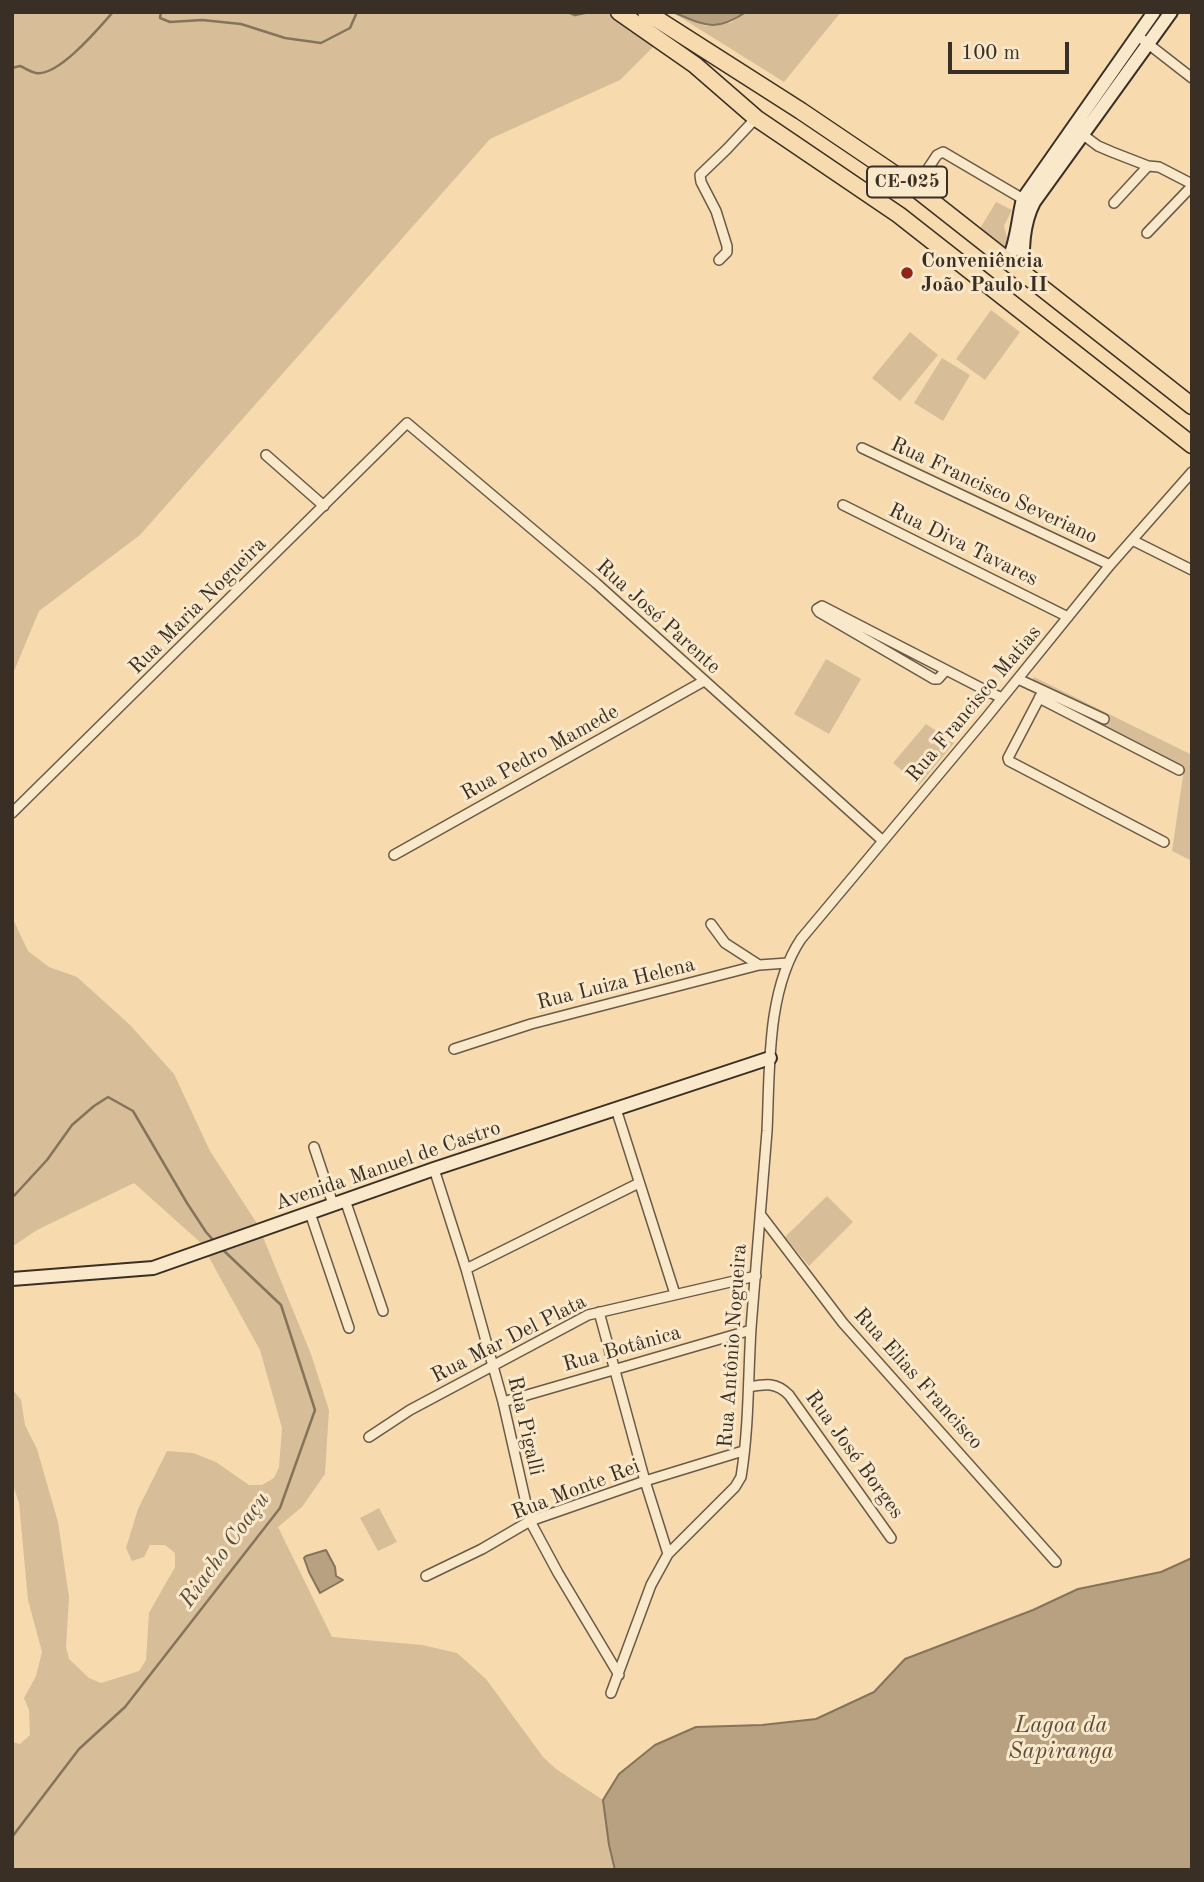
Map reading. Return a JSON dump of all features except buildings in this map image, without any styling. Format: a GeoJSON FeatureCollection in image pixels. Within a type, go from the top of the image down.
{"type":"FeatureCollection","features":[{"type":"Feature","properties":{"kind":"highway","name":"CE-025"},"geometry":{"type":"LineString","coordinates":[[619,12],[661,31],[801,111],[915,188],[1192,406]]}},
{"type":"Feature","properties":{"kind":"highway","name":"CE-025"},"geometry":{"type":"LineString","coordinates":[[646,12],[695,65],[756,118],[899,215],[1192,445]]}},
{"type":"Feature","properties":{"kind":"highway"},"geometry":{"type":"LineString","coordinates":[[789,140],[783,121],[792,112],[801,111]]}},
{"type":"Feature","properties":{"kind":"highway"},"geometry":{"type":"LineString","coordinates":[[1171,430],[1182,431],[1192,426]]}},
{"type":"Feature","properties":{"kind":"street"},"geometry":{"type":"LineString","coordinates":[[1143,40],[1154,12]]}},
{"type":"Feature","properties":{"kind":"street"},"geometry":{"type":"LineString","coordinates":[[1008,260],[1013,249],[1023,199],[1077,131],[1143,40],[1171,12]]}},
{"type":"Feature","properties":{"kind":"street"},"geometry":{"type":"LineString","coordinates":[[1143,40],[1192,78]]}},
{"type":"Feature","properties":{"kind":"street"},"geometry":{"type":"LineString","coordinates":[[719,260],[727,251],[727,246],[716,211],[699,175],[756,118]]}},
{"type":"Feature","properties":{"kind":"street"},"geometry":{"type":"LineString","coordinates":[[1077,131],[1098,146],[1148,166],[1159,167],[1192,185],[1147,233]]}},
{"type":"Feature","properties":{"kind":"street"},"geometry":{"type":"LineString","coordinates":[[1027,276],[1024,267],[1024,244],[1029,212],[1077,131]]}},
{"type":"Feature","properties":{"kind":"street"},"geometry":{"type":"LineString","coordinates":[[915,188],[937,155],[943,152],[1023,199]]}},
{"type":"Feature","properties":{"kind":"street"},"geometry":{"type":"LineString","coordinates":[[1114,203],[1148,166]]}},
{"type":"Feature","properties":{"kind":"street","name":"Rua Maria Nogueira"},"geometry":{"type":"LineString","coordinates":[[12,813],[407,423]]}},
{"type":"Feature","properties":{"kind":"street","name":"Rua José Parente"},"geometry":{"type":"LineString","coordinates":[[407,423],[596,583],[883,841]]}},
{"type":"Feature","properties":{"kind":"street","name":"Rua Francisco Severiano"},"geometry":{"type":"LineString","coordinates":[[862,448],[1110,565]]}},
{"type":"Feature","properties":{"kind":"street"},"geometry":{"type":"LineString","coordinates":[[266,455],[324,506]]}},
{"type":"Feature","properties":{"kind":"street","name":"Rua Francisco Matias"},"geometry":{"type":"LineString","coordinates":[[788,963],[802,939],[1110,565],[1192,472]]}},
{"type":"Feature","properties":{"kind":"street","name":"Rua Diva Tavares"},"geometry":{"type":"LineString","coordinates":[[843,505],[1068,617]]}},
{"type":"Feature","properties":{"kind":"street"},"geometry":{"type":"LineString","coordinates":[[1132,541],[1192,570]]}},
{"type":"Feature","properties":{"kind":"street"},"geometry":{"type":"LineString","coordinates":[[946,670],[939,679],[934,679],[817,609],[822,606],[1002,698]]}},
{"type":"Feature","properties":{"kind":"street"},"geometry":{"type":"LineString","coordinates":[[1018,679],[1178,769]]}},
{"type":"Feature","properties":{"kind":"street","name":"Rua Pedro Mamede"},"geometry":{"type":"LineString","coordinates":[[394,855],[704,681]]}},
{"type":"Feature","properties":{"kind":"street"},"geometry":{"type":"LineString","coordinates":[[1041,694],[1104,719]]}},
{"type":"Feature","properties":{"kind":"street"},"geometry":{"type":"LineString","coordinates":[[1041,694],[1009,761],[1164,842]]}},
{"type":"Feature","properties":{"kind":"street"},"geometry":{"type":"LineString","coordinates":[[711,924],[725,943],[759,965]]}},
{"type":"Feature","properties":{"kind":"street","name":"Rua Luiza Helena"},"geometry":{"type":"LineString","coordinates":[[454,1049],[531,1024],[759,965],[788,963]]}},
{"type":"Feature","properties":{"kind":"street","name":"Rua Antônio Nogueira"},"geometry":{"type":"LineString","coordinates":[[611,1693],[651,1585],[668,1554],[739,1482],[742,1470],[770,1058],[778,993],[788,963]]}},
{"type":"Feature","properties":{"kind":"street","name":"Avenida Manuel de Castro"},"geometry":{"type":"LineString","coordinates":[[12,1279],[153,1268],[434,1169],[770,1058]]}},
{"type":"Feature","properties":{"kind":"street"},"geometry":{"type":"LineString","coordinates":[[615,1109],[675,1294]]}},
{"type":"Feature","properties":{"kind":"street"},"geometry":{"type":"LineString","coordinates":[[314,1147],[340,1202],[383,1311]]}},
{"type":"Feature","properties":{"kind":"street","name":"Rua Pigalli"},"geometry":{"type":"LineString","coordinates":[[434,1169],[466,1269],[503,1402],[530,1521],[619,1675]]}},
{"type":"Feature","properties":{"kind":"street"},"geometry":{"type":"LineString","coordinates":[[466,1269],[639,1183]]}},
{"type":"Feature","properties":{"kind":"street"},"geometry":{"type":"LineString","coordinates":[[310,1213],[349,1328]]}},
{"type":"Feature","properties":{"kind":"street","name":"Rua Elias Francisco"},"geometry":{"type":"LineString","coordinates":[[761,1214],[843,1322],[1056,1562]]}},
{"type":"Feature","properties":{"kind":"street","name":"Rua Mar Del Plata"},"geometry":{"type":"LineString","coordinates":[[369,1437],[410,1410],[578,1320],[599,1312],[756,1276]]}},
{"type":"Feature","properties":{"kind":"street"},"geometry":{"type":"LineString","coordinates":[[599,1312],[645,1481],[668,1554]]}},
{"type":"Feature","properties":{"kind":"street","name":"Rua Botânica"},"geometry":{"type":"LineString","coordinates":[[503,1402],[751,1330]]}},
{"type":"Feature","properties":{"kind":"street","name":"Rua José Borges"},"geometry":{"type":"LineString","coordinates":[[749,1387],[770,1383],[789,1395],[891,1538]]}},
{"type":"Feature","properties":{"kind":"street","name":"Rua Monte Rei"},"geometry":{"type":"LineString","coordinates":[[426,1576],[482,1549],[530,1521],[743,1451]]}},
{"type":"Feature","properties":{"kind":"shaded area"},"geometry":{"type":"Polygon","coordinates":[[[12,12],[606,12],[654,46],[620,80],[490,139],[140,535],[39,611],[12,676],[12,12]]]}},
{"type":"Feature","properties":{"kind":"shaded area"},"geometry":{"type":"Polygon","coordinates":[[[672,12],[706,26],[730,23],[746,12],[841,12],[784,82],[672,12]]]}},
{"type":"Feature","properties":{"kind":"shaded area"},"geometry":{"type":"Polygon","coordinates":[[[996,202],[1012,210],[1004,226],[1007,238],[1005,247],[1000,248],[979,230],[996,202]]]}},
{"type":"Feature","properties":{"kind":"shaded area"},"geometry":{"type":"Polygon","coordinates":[[[991,310],[1020,332],[985,380],[956,359],[991,310]]]}},
{"type":"Feature","properties":{"kind":"shaded area"},"geometry":{"type":"Polygon","coordinates":[[[910,332],[938,355],[900,401],[872,378],[910,332]]]}},
{"type":"Feature","properties":{"kind":"shaded area"},"geometry":{"type":"Polygon","coordinates":[[[942,358],[970,375],[943,421],[914,403],[942,358]]]}},
{"type":"Feature","properties":{"kind":"shaded area"},"geometry":{"type":"Polygon","coordinates":[[[826,659],[861,679],[829,734],[794,714],[826,659]]]}},
{"type":"Feature","properties":{"kind":"shaded area"},"geometry":{"type":"Polygon","coordinates":[[[1034,677],[1192,755],[1192,861],[1172,851],[1184,769],[1025,688],[1034,677]]]}},
{"type":"Feature","properties":{"kind":"shaded area"},"geometry":{"type":"Polygon","coordinates":[[[926,724],[954,743],[919,785],[893,763],[926,724]]]}},
{"type":"Feature","properties":{"kind":"shaded area"},"geometry":{"type":"Polygon","coordinates":[[[12,917],[28,951],[49,967],[77,977],[130,1025],[174,1074],[210,1151],[258,1225],[311,1354],[329,1410],[325,1474],[302,1507],[278,1527],[332,1637],[422,1645],[457,1653],[486,1679],[543,1757],[556,1769],[603,1800],[615,1870],[12,1870],[12,1742],[20,1744],[30,1735],[29,1710],[24,1698],[36,1676],[42,1652],[28,1600],[19,1503],[12,1482],[12,1390],[21,1400],[25,1425],[37,1449],[58,1522],[69,1597],[66,1647],[69,1659],[89,1678],[101,1683],[139,1671],[146,1660],[149,1613],[175,1567],[175,1553],[165,1545],[150,1545],[144,1557],[132,1561],[126,1548],[138,1509],[167,1451],[193,1453],[216,1462],[249,1485],[262,1485],[274,1478],[279,1467],[282,1428],[260,1350],[201,1243],[134,1183],[37,1230],[12,1247],[12,917]]]}},
{"type":"Feature","properties":{"kind":"shaded area"},"geometry":{"type":"Polygon","coordinates":[[[827,1196],[853,1222],[809,1266],[785,1237],[827,1196]]]}},
{"type":"Feature","properties":{"kind":"shaded area"},"geometry":{"type":"Polygon","coordinates":[[[379,1508],[397,1542],[378,1551],[360,1518],[379,1508]]]}},
{"type":"Feature","properties":{"kind":"water"},"geometry":{"type":"Polygon","coordinates":[[[673,12],[746,12],[726,23],[710,25],[673,12]]]}},
{"type":"Feature","properties":{"kind":"water"},"geometry":{"type":"Polygon","coordinates":[[[326,1550],[335,1567],[336,1576],[343,1580],[320,1593],[304,1558],[326,1550]]]}},
{"type":"Feature","properties":{"kind":"water","name":"Lagoa da Sapiranga"},"geometry":{"type":"Polygon","coordinates":[[[1192,1558],[1192,1870],[615,1870],[603,1800],[619,1774],[655,1745],[696,1727],[762,1725],[816,1719],[874,1692],[905,1659],[1033,1610],[1078,1589],[1161,1572],[1192,1558]]]}},
{"type":"Feature","properties":{"kind":"waterway","name":"Riacho Coaçu"},"geometry":{"type":"LineString","coordinates":[[12,68],[20,66],[36,73],[55,67],[78,50],[113,12]]}},
{"type":"Feature","properties":{"kind":"waterway","name":"Riacho Coaçu"},"geometry":{"type":"LineString","coordinates":[[161,12],[160,18],[170,22],[202,20],[241,24],[285,38],[321,43],[350,28],[357,12]]}},
{"type":"Feature","properties":{"kind":"waterway","name":"Riacho Coaçu"},"geometry":{"type":"LineString","coordinates":[[471,12],[478,12]]}},
{"type":"Feature","properties":{"kind":"waterway","name":"Riacho Coaçu"},"geometry":{"type":"LineString","coordinates":[[568,12],[575,15],[589,12]]}},
{"type":"Feature","properties":{"kind":"waterway","name":"Riacho Coaçu"},"geometry":{"type":"LineString","coordinates":[[12,1198],[47,1160],[72,1125],[108,1097],[133,1111],[187,1203],[214,1241]]}},
{"type":"Feature","properties":{"kind":"waterway","name":"Riacho Coaçu"},"geometry":{"type":"LineString","coordinates":[[12,1837],[79,1749],[125,1707],[280,1508],[315,1410],[281,1305],[221,1248]]}},
{"type":"Feature","properties":{"kind":"place","name":"Conveniência João Paulo II"},"geometry":{"type":"Point","coordinates":[907,273]}}]}
